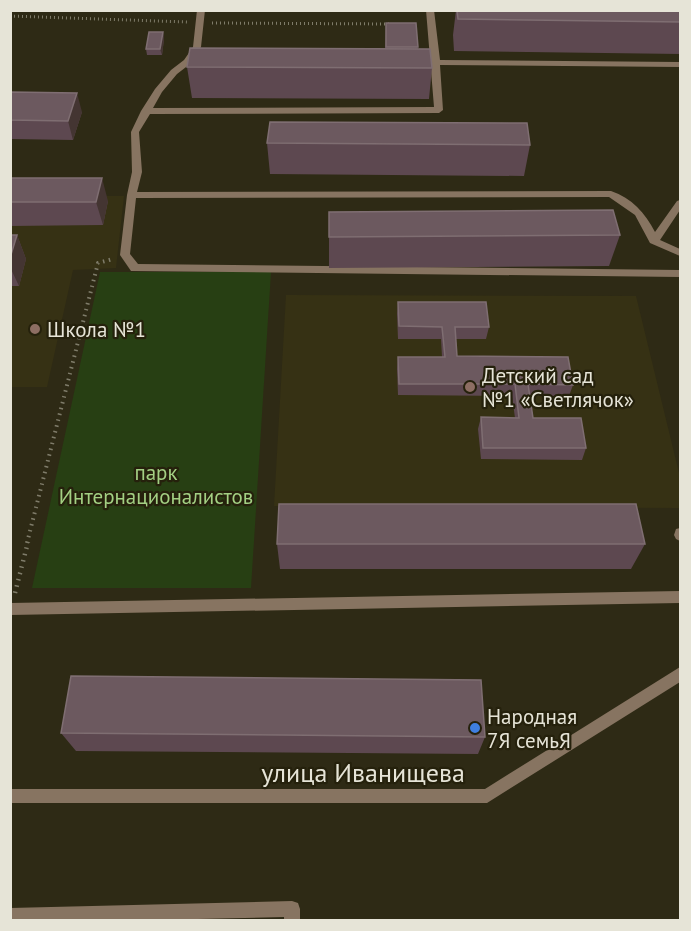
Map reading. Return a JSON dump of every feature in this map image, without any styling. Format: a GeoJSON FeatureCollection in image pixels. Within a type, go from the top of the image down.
{"type":"FeatureCollection","features":[{"type":"Feature","properties":{"kind":"street"},"geometry":{"type":"LineString","coordinates":[[201,10],[197,46],[188,62],[163,84],[135,132],[137,172],[125,255],[135,268],[681,274]]}},
{"type":"Feature","properties":{"kind":"street"},"geometry":{"type":"LineString","coordinates":[[146,111],[439,110],[430,10]]}},
{"type":"Feature","properties":{"kind":"street"},"geometry":{"type":"LineString","coordinates":[[436,62],[681,65]]}},
{"type":"Feature","properties":{"kind":"street"},"geometry":{"type":"LineString","coordinates":[[132,195],[611,194],[627,202],[643,215],[654,241],[681,253]]}},
{"type":"Feature","properties":{"kind":"street"},"geometry":{"type":"LineString","coordinates":[[654,241],[681,203]]}},
{"type":"Feature","properties":{"kind":"street"},"geometry":{"type":"LineString","coordinates":[[11,609],[681,597]]}},
{"type":"Feature","properties":{"kind":"street","name":"улица Иванищева"},"geometry":{"type":"LineString","coordinates":[[10,796],[487,796],[681,674]]}},
{"type":"Feature","properties":{"kind":"street"},"geometry":{"type":"LineString","coordinates":[[10,916],[292,909],[292,921]]}},
{"type":"Feature","properties":{"kind":"path"},"geometry":{"type":"LineString","coordinates":[[10,16],[200,23],[397,24]]}},
{"type":"Feature","properties":{"kind":"path"},"geometry":{"type":"LineString","coordinates":[[11,609],[98,263],[125,255]]}},
{"type":"Feature","properties":{"kind":"shaded area","name":"Школа №1"},"geometry":{"type":"Polygon","coordinates":[[[10,196],[124,196],[116,268],[73,270],[47,387],[11,387],[10,196]]]}},
{"type":"Feature","properties":{"kind":"shaded area","name":"Детский сад №1 «Светлячок»"},"geometry":{"type":"Polygon","coordinates":[[[286,295],[636,296],[680,477],[680,508],[274,506],[286,295]]]}},
{"type":"Feature","properties":{"kind":"green space","name":"парк Интернационалистов"},"geometry":{"type":"Polygon","coordinates":[[[100,272],[271,272],[251,588],[32,588],[100,272]]]}},
{"type":"Feature","properties":{"kind":"building"},"geometry":{"type":"Polygon","coordinates":[[[457,10],[681,10],[681,22],[458,19],[457,10]]]}},
{"type":"Feature","properties":{"kind":"building"},"geometry":{"type":"Polygon","coordinates":[[[386,23],[416,23],[418,47],[386,47],[386,23]]]}},
{"type":"Feature","properties":{"kind":"building"},"geometry":{"type":"Polygon","coordinates":[[[149,32],[163,32],[160,49],[146,49],[149,32]]]}},
{"type":"Feature","properties":{"kind":"building"},"geometry":{"type":"Polygon","coordinates":[[[190,48],[430,49],[432,68],[187,67],[190,48]]]}},
{"type":"Feature","properties":{"kind":"building"},"geometry":{"type":"Polygon","coordinates":[[[10,92],[77,93],[68,121],[10,120],[10,92]]]}},
{"type":"Feature","properties":{"kind":"building"},"geometry":{"type":"Polygon","coordinates":[[[270,122],[527,123],[530,145],[267,143],[270,122]]]}},
{"type":"Feature","properties":{"kind":"building"},"geometry":{"type":"Polygon","coordinates":[[[10,178],[102,178],[96,202],[10,202],[10,178]]]}},
{"type":"Feature","properties":{"kind":"building"},"geometry":{"type":"Polygon","coordinates":[[[613,210],[620,235],[329,237],[329,212],[613,210]]]}},
{"type":"Feature","properties":{"kind":"building"},"geometry":{"type":"Polygon","coordinates":[[[10,235],[17,235],[10,258],[10,235]]]}},
{"type":"Feature","properties":{"kind":"building"},"geometry":{"type":"Polygon","coordinates":[[[398,302],[486,302],[489,327],[455,327],[457,356],[568,357],[573,385],[528,384],[533,418],[581,418],[586,448],[483,448],[481,417],[519,418],[515,384],[399,384],[398,357],[445,357],[442,327],[399,326],[398,302]]]}},
{"type":"Feature","properties":{"kind":"building"},"geometry":{"type":"Polygon","coordinates":[[[279,504],[636,504],[645,544],[277,544],[279,504]]]}},
{"type":"Feature","properties":{"kind":"building"},"geometry":{"type":"Polygon","coordinates":[[[71,676],[481,680],[485,737],[61,733],[71,676]]]}},
{"type":"Feature","properties":{"kind":"place","name":"Школа №1"},"geometry":{"type":"Point","coordinates":[35,329]}},
{"type":"Feature","properties":{"kind":"place","name":"Детский сад №1 «Светлячок»"},"geometry":{"type":"Point","coordinates":[470,387]}},
{"type":"Feature","properties":{"kind":"place","name":"Народная 7Я семьЯ"},"geometry":{"type":"Point","coordinates":[475,728]}}]}
